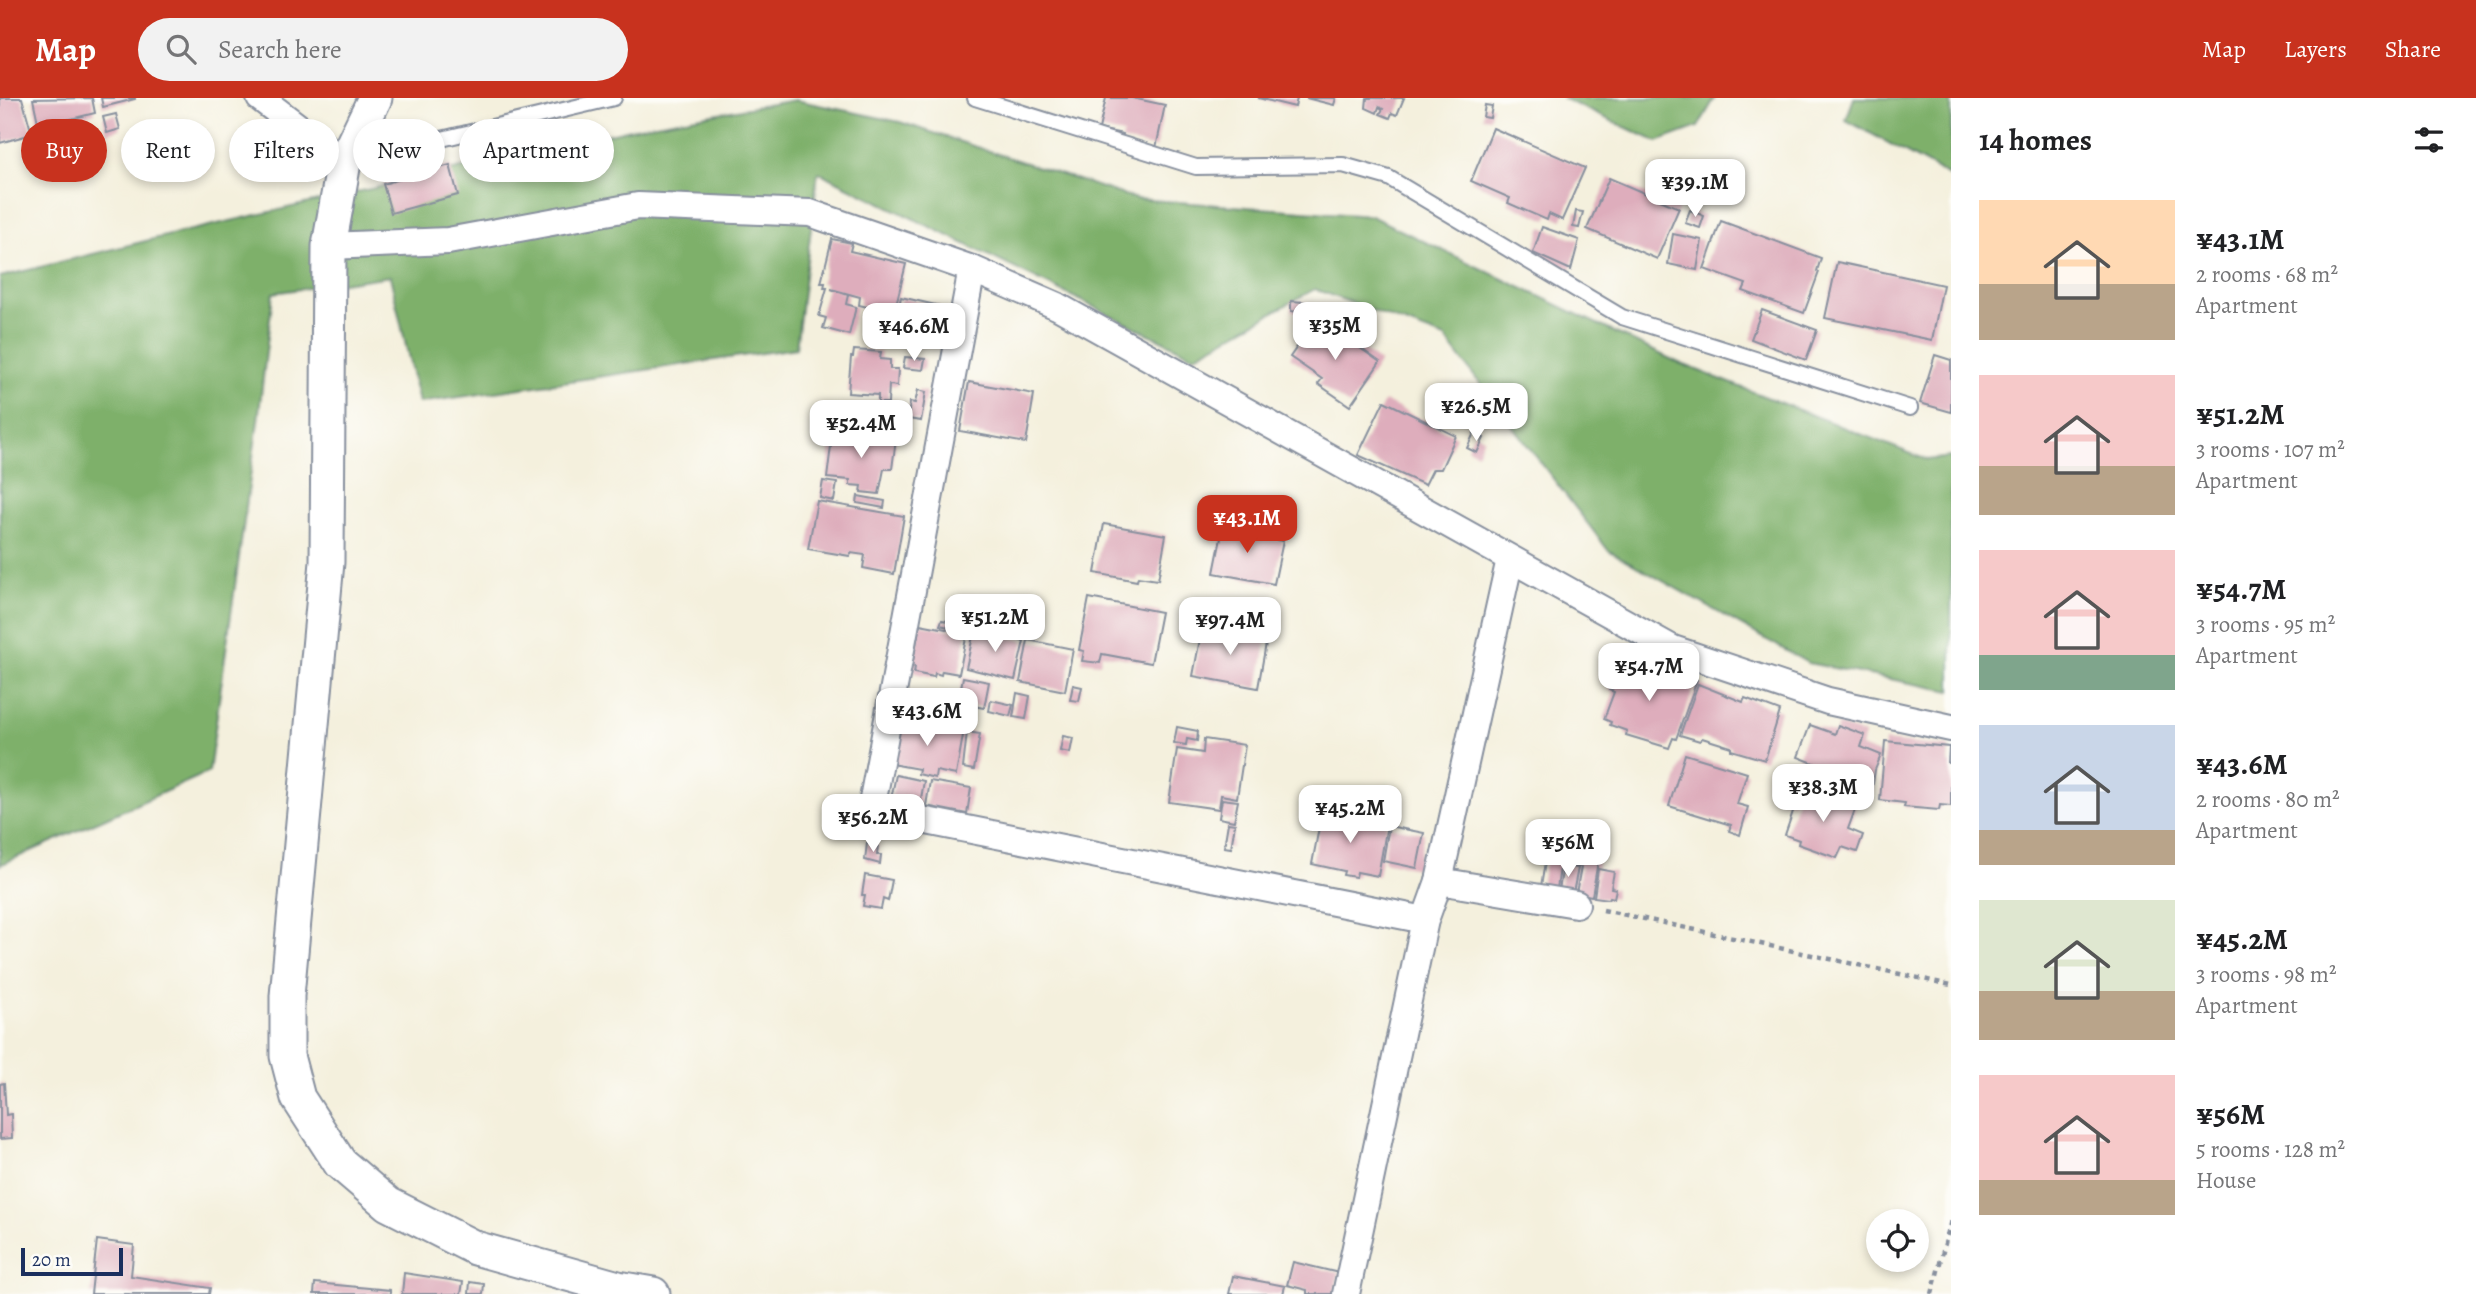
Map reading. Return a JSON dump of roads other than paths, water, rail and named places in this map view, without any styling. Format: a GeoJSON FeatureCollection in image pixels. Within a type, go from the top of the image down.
{"type":"FeatureCollection","features":[{"type":"Feature","properties":{"kind":"street"},"geometry":{"type":"LineString","coordinates":[[260,98],[344,162]]}},
{"type":"Feature","properties":{"kind":"street"},"geometry":{"type":"LineString","coordinates":[[375,98],[344,162],[329,246],[327,562],[287,996],[287,1056],[298,1098],[340,1163],[388,1204],[475,1248],[618,1288],[653,1294]]}},
{"type":"Feature","properties":{"kind":"street"},"geometry":{"type":"LineString","coordinates":[[329,246],[448,241],[638,206],[810,213],[972,269],[1057,306],[1672,649],[1828,701],[1951,728]]}},
{"type":"Feature","properties":{"kind":"street"},"geometry":{"type":"LineString","coordinates":[[972,269],[871,810],[1425,920]]}},
{"type":"Feature","properties":{"kind":"street"},"geometry":{"type":"LineString","coordinates":[[1346,1294],[1425,920],[1439,881],[1510,559]]}},
{"type":"Feature","properties":{"kind":"street"},"geometry":{"type":"LineString","coordinates":[[1439,881],[1576,904]]}},
{"type":"Feature","properties":{"kind":"lane"},"geometry":{"type":"LineString","coordinates":[[344,162],[614,98]]}},
{"type":"Feature","properties":{"kind":"lane"},"geometry":{"type":"LineString","coordinates":[[975,98],[1196,167],[1343,165],[1389,178],[1622,317],[1910,408]]}}]}
